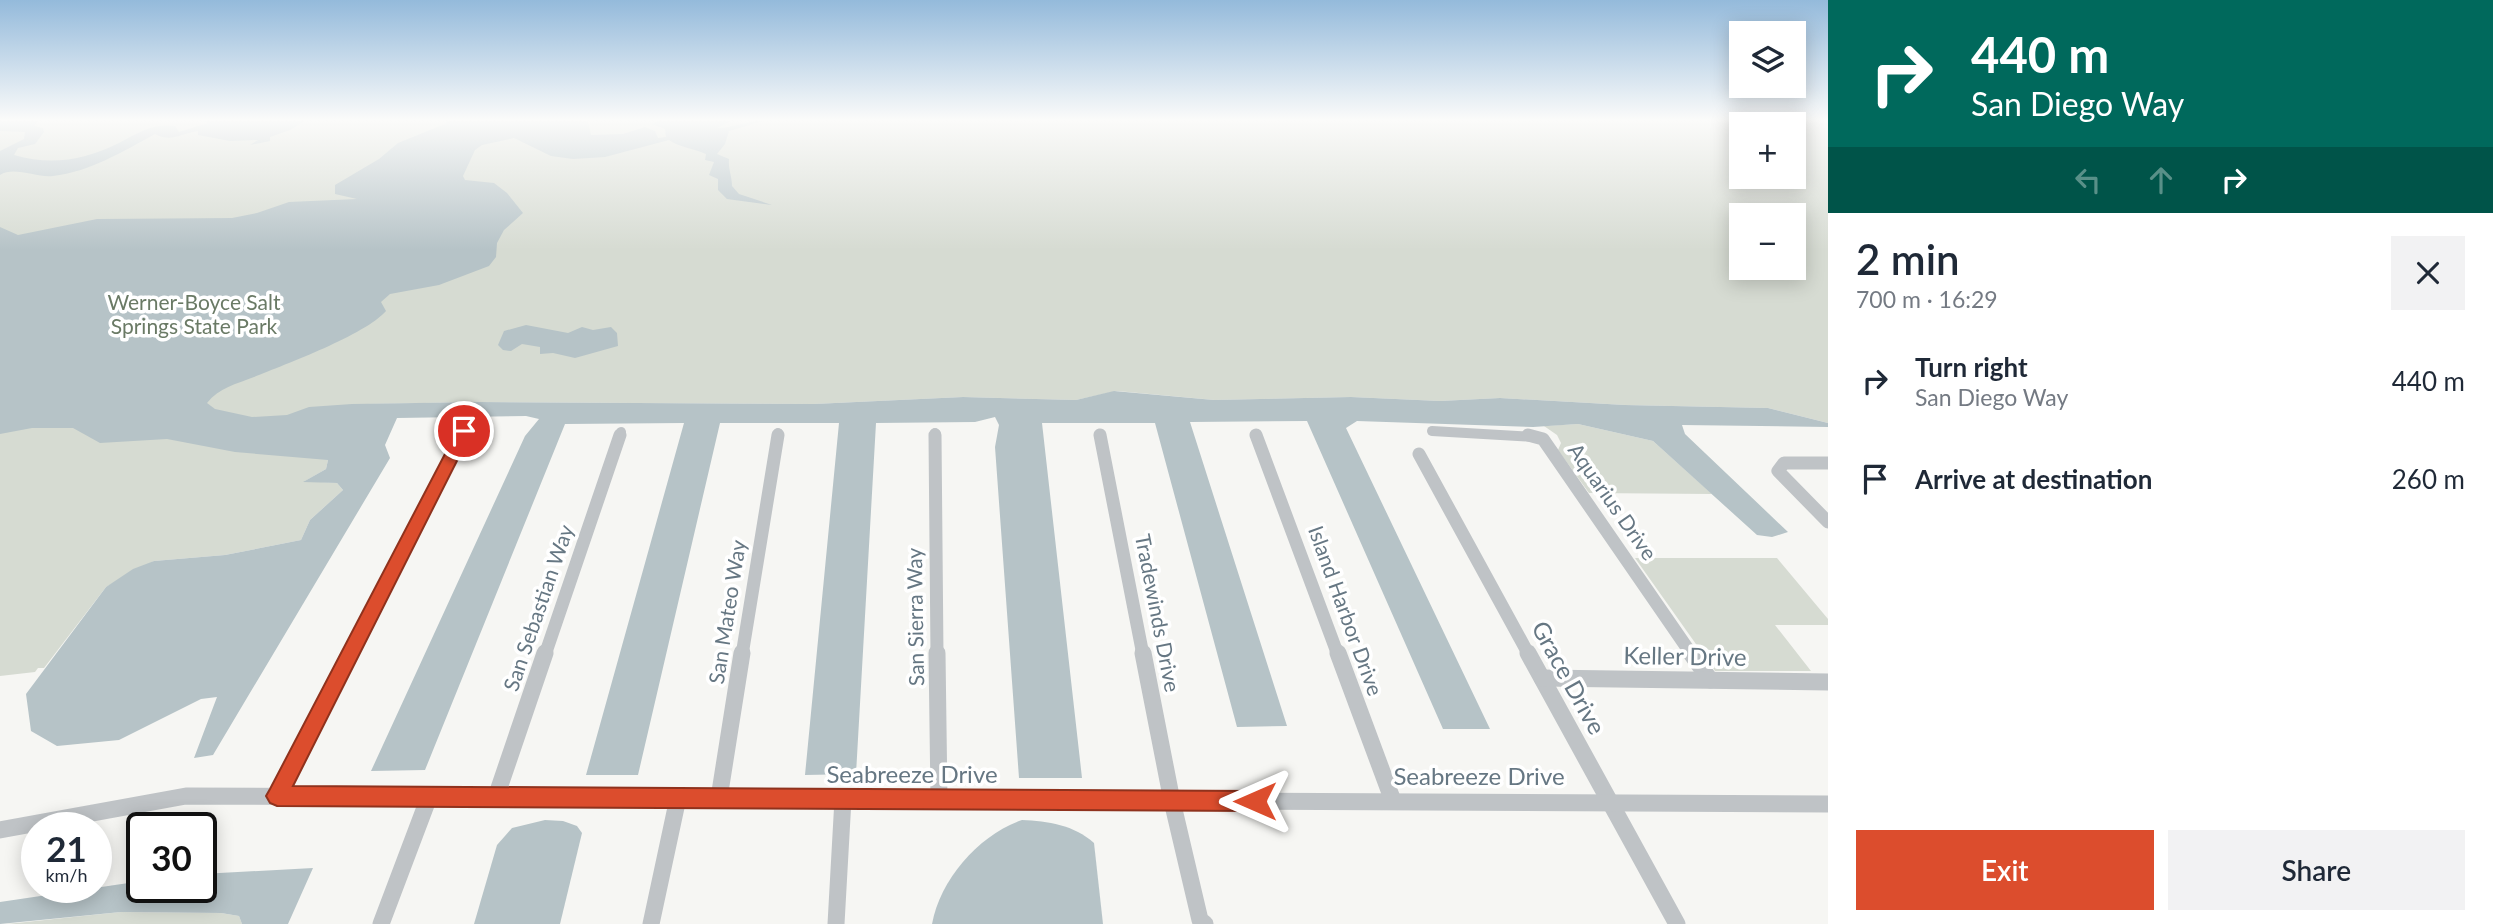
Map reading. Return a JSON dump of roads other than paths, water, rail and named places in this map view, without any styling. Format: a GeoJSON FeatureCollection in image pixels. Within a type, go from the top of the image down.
{"type":"FeatureCollection","features":[{"type":"Feature","properties":{"kind":"street"},"geometry":{"type":"LineString","coordinates":[[277,796],[464,431]]}},
{"type":"Feature","properties":{"kind":"street","name":"Aquarius Drive"},"geometry":{"type":"LineString","coordinates":[[1432,431],[1526,435],[1543,439],[1710,680]]}},
{"type":"Feature","properties":{"kind":"street","name":"San Sebastian Way"},"geometry":{"type":"LineString","coordinates":[[496,797],[621,432]]}},
{"type":"Feature","properties":{"kind":"street","name":"San Mateo Way"},"geometry":{"type":"LineString","coordinates":[[719,798],[778,433]]}},
{"type":"Feature","properties":{"kind":"street","name":"San Sierra Way"},"geometry":{"type":"LineString","coordinates":[[935,433],[939,799]]}},
{"type":"Feature","properties":{"kind":"street","name":"Tradewinds Drive"},"geometry":{"type":"LineString","coordinates":[[1100,434],[1172,800],[1200,920],[1205,924]]}},
{"type":"Feature","properties":{"kind":"street","name":"Island Harbor Drive"},"geometry":{"type":"LineString","coordinates":[[1256,435],[1393,802]]}},
{"type":"Feature","properties":{"kind":"street","name":"Grace Drive"},"geometry":{"type":"LineString","coordinates":[[1419,454],[1677,924]]}},
{"type":"Feature","properties":{"kind":"street"},"geometry":{"type":"LineString","coordinates":[[1828,463],[1784,463],[1778,471],[1828,522]]}},
{"type":"Feature","properties":{"kind":"street","name":"Keller Drive"},"geometry":{"type":"LineString","coordinates":[[1542,678],[1828,681]]}},
{"type":"Feature","properties":{"kind":"street","name":"Seabreeze Drive"},"geometry":{"type":"LineString","coordinates":[[0,830],[186,796],[1828,804]]}},
{"type":"Feature","properties":{"kind":"street"},"geometry":{"type":"LineString","coordinates":[[381,924],[429,797]]}},
{"type":"Feature","properties":{"kind":"street"},"geometry":{"type":"LineString","coordinates":[[650,924],[678,798]]}},
{"type":"Feature","properties":{"kind":"street"},"geometry":{"type":"LineString","coordinates":[[836,924],[843,799]]}},
{"type":"Feature","properties":{"kind":"park label","name":"Werner-Boyce Salt Springs State Park"},"geometry":{"type":"Point","coordinates":[194,315]}}]}
